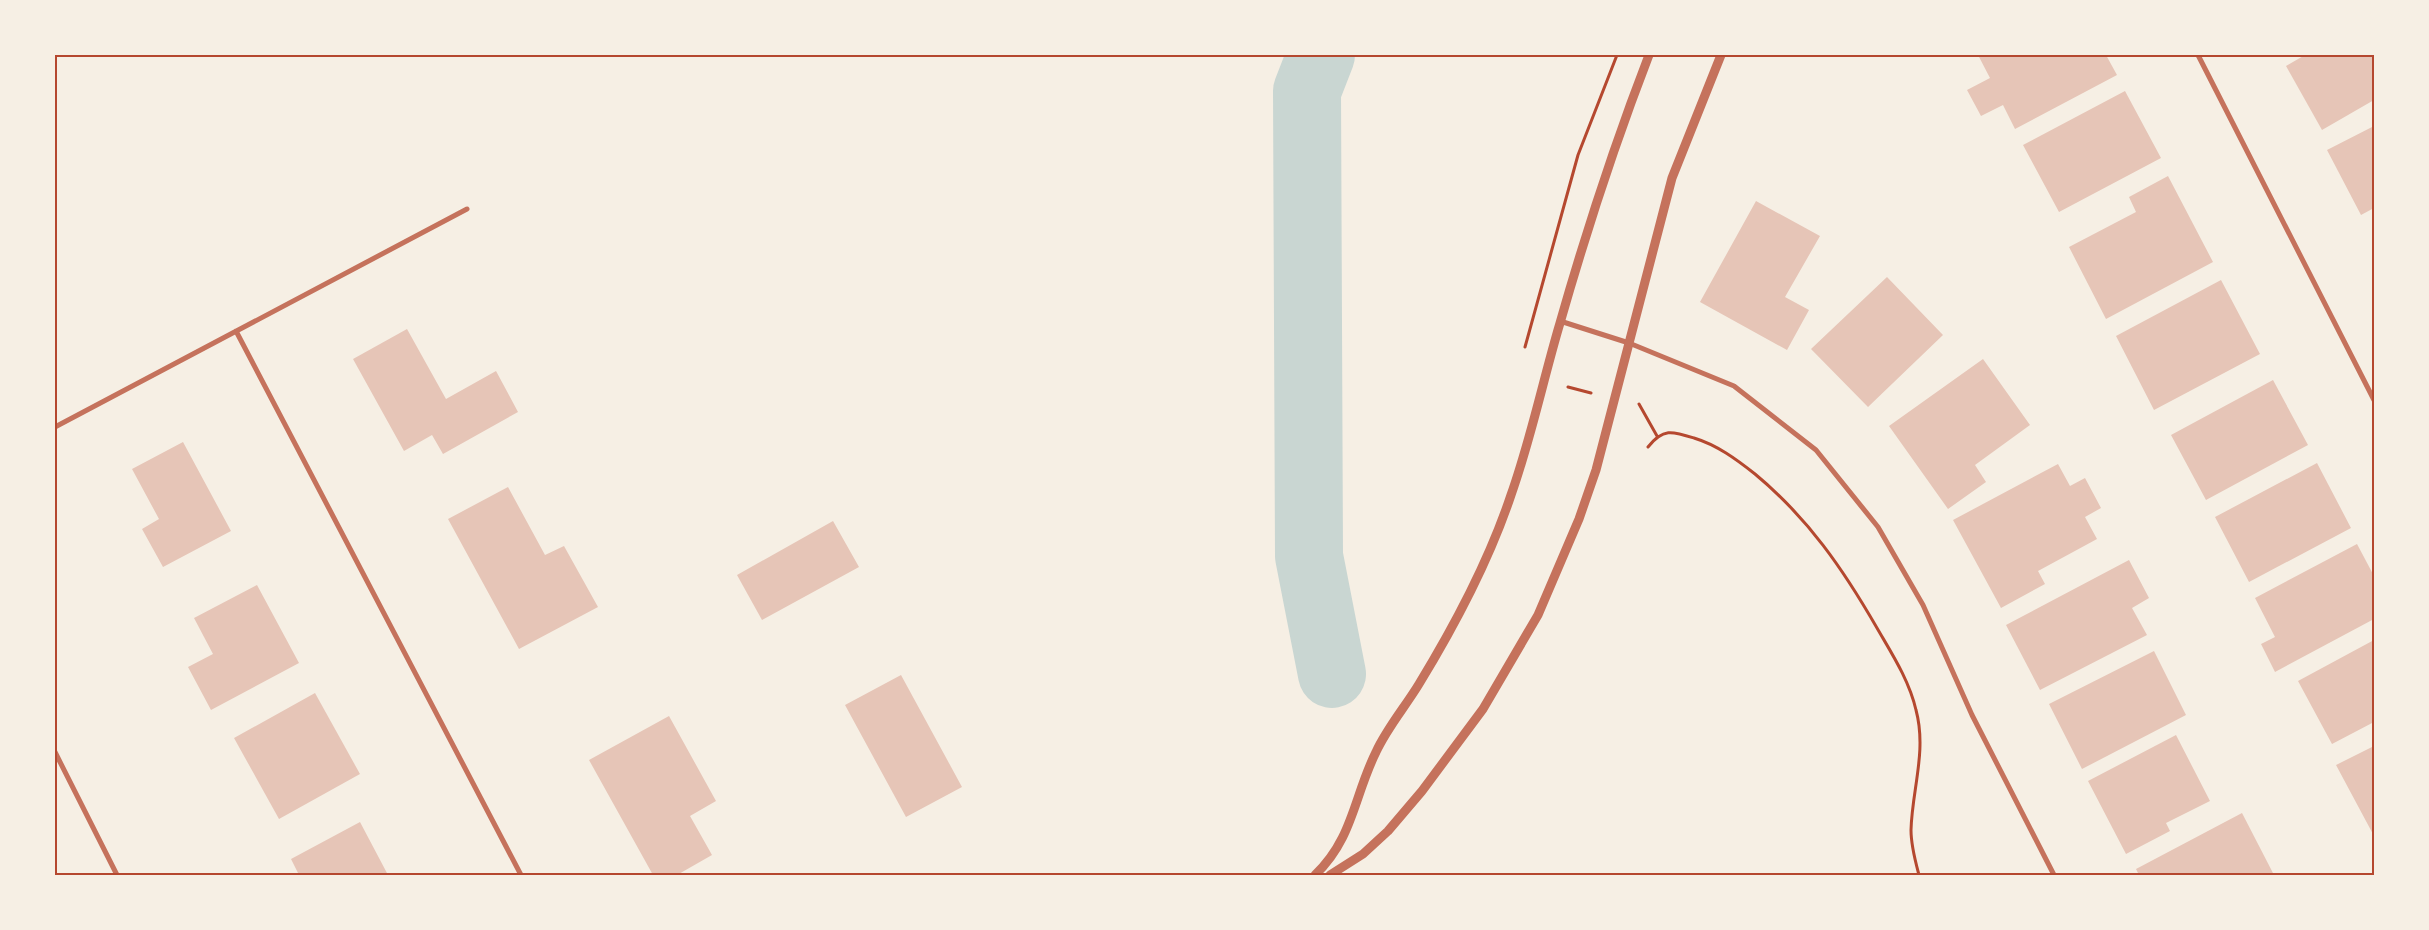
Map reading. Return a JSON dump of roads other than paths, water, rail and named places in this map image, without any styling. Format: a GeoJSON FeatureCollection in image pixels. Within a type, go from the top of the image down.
{"type":"FeatureCollection","features":[{"type":"Feature","properties":{"kind":"street"},"geometry":{"type":"LineString","coordinates":[[1315,875],[1330,858],[1348,830],[1375,753],[1420,683],[1485,560],[1512,495],[1543,380],[1616,139],[1649,55]]}},
{"type":"Feature","properties":{"kind":"street"},"geometry":{"type":"LineString","coordinates":[[1330,875],[1363,854],[1388,831],[1422,790],[1483,709],[1538,616],[1596,470],[1672,178],[1721,55]]}},
{"type":"Feature","properties":{"kind":"street"},"geometry":{"type":"LineString","coordinates":[[2198,55],[2374,400]]}},
{"type":"Feature","properties":{"kind":"street"},"geometry":{"type":"LineString","coordinates":[[55,427],[467,209]]}},
{"type":"Feature","properties":{"kind":"street"},"geometry":{"type":"LineString","coordinates":[[1560,322],[1629,343],[1734,386],[1816,450],[1872,519],[1923,605],[1972,715],[2054,875]]}},
{"type":"Feature","properties":{"kind":"street"},"geometry":{"type":"LineString","coordinates":[[236,331],[521,875]]}},
{"type":"Feature","properties":{"kind":"street"},"geometry":{"type":"LineString","coordinates":[[55,752],[117,875]]}},
{"type":"Feature","properties":{"kind":"waterway"},"geometry":{"type":"LineString","coordinates":[[1321,55],[1307,91],[1309,556],[1332,674]]}}]}
